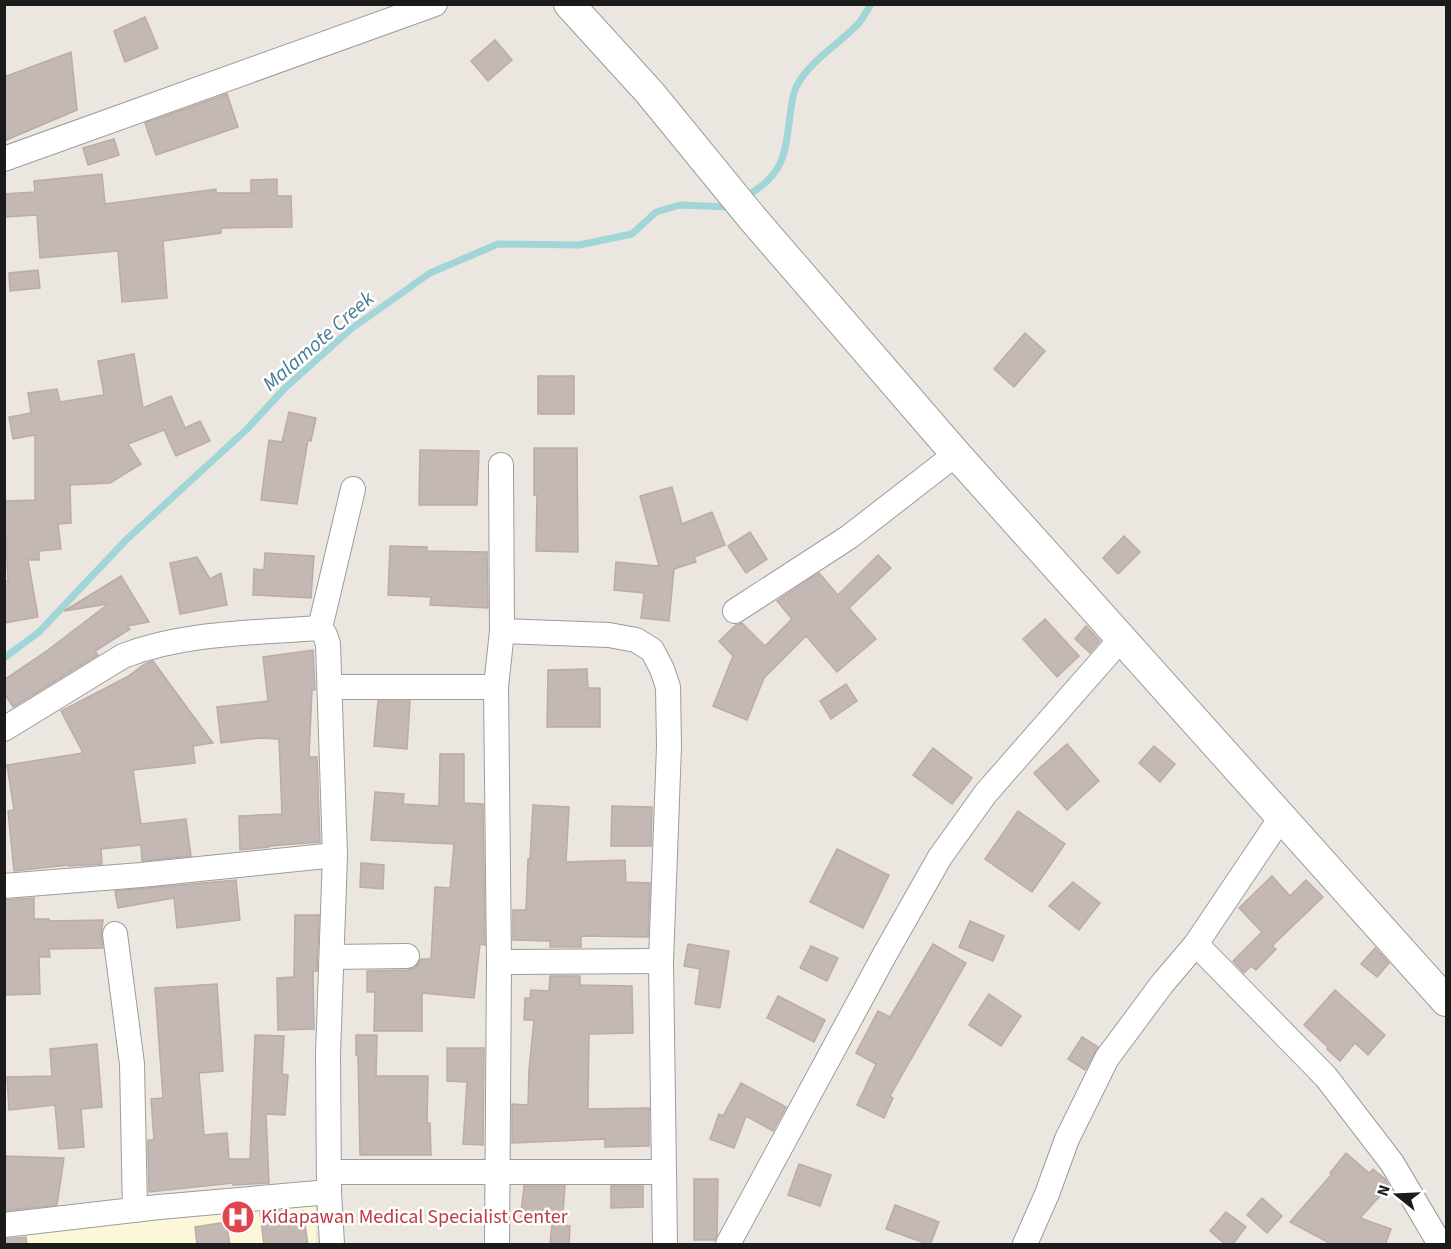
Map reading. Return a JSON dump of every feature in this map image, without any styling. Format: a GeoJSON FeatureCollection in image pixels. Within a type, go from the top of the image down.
{"type":"FeatureCollection","features":[{"type":"Feature","properties":{"kind":"street"},"geometry":{"type":"LineString","coordinates":[[4,159],[435,4]]}},
{"type":"Feature","properties":{"kind":"street"},"geometry":{"type":"LineString","coordinates":[[569,4],[650,93],[753,219],[956,454],[1446,1001]]}},
{"type":"Feature","properties":{"kind":"street"},"geometry":{"type":"LineString","coordinates":[[735,611],[849,537],[956,454]]}},
{"type":"Feature","properties":{"kind":"street"},"geometry":{"type":"LineString","coordinates":[[497,1245],[499,962],[496,687],[502,631],[501,465]]}},
{"type":"Feature","properties":{"kind":"street"},"geometry":{"type":"LineString","coordinates":[[320,628],[353,489]]}},
{"type":"Feature","properties":{"kind":"street"},"geometry":{"type":"LineString","coordinates":[[320,628],[326,635],[328,644],[335,855],[328,1054],[332,1245]]}},
{"type":"Feature","properties":{"kind":"street"},"geometry":{"type":"LineString","coordinates":[[4,729],[99,670],[138,650],[199,636],[320,628]]}},
{"type":"Feature","properties":{"kind":"street"},"geometry":{"type":"LineString","coordinates":[[502,631],[609,635],[636,640],[652,650],[668,687],[669,746],[661,961],[665,1245]]}},
{"type":"Feature","properties":{"kind":"street"},"geometry":{"type":"LineString","coordinates":[[728,1245],[940,857],[986,794],[1121,639]]}},
{"type":"Feature","properties":{"kind":"street"},"geometry":{"type":"LineString","coordinates":[[330,687],[496,687]]}},
{"type":"Feature","properties":{"kind":"street"},"geometry":{"type":"LineString","coordinates":[[1025,1245],[1067,1139],[1107,1058],[1162,984],[1196,944],[1281,816]]}},
{"type":"Feature","properties":{"kind":"street"},"geometry":{"type":"LineString","coordinates":[[4,886],[141,875],[335,855]]}},
{"type":"Feature","properties":{"kind":"street"},"geometry":{"type":"LineString","coordinates":[[115,934],[132,1064],[135,1210]]}},
{"type":"Feature","properties":{"kind":"street"},"geometry":{"type":"LineString","coordinates":[[1196,944],[1326,1077],[1392,1163],[1440,1245]]}},
{"type":"Feature","properties":{"kind":"street"},"geometry":{"type":"LineString","coordinates":[[332,957],[407,956]]}},
{"type":"Feature","properties":{"kind":"street"},"geometry":{"type":"LineString","coordinates":[[499,962],[661,961]]}},
{"type":"Feature","properties":{"kind":"street"},"geometry":{"type":"LineString","coordinates":[[4,1225],[135,1210],[330,1182],[497,1173],[664,1172]]}},
{"type":"Feature","properties":{"kind":"shaded area","name":"Kidapawan Medical Specialist Center"},"geometry":{"type":"Polygon","coordinates":[[[315,1196],[316,1244],[5,1244],[4,1238],[315,1196]]]}},
{"type":"Feature","properties":{"kind":"building"},"geometry":{"type":"Polygon","coordinates":[[[145,17],[158,48],[125,62],[114,31],[145,17]]]}},
{"type":"Feature","properties":{"kind":"building"},"geometry":{"type":"Polygon","coordinates":[[[495,40],[512,60],[488,81],[471,61],[495,40]]]}},
{"type":"Feature","properties":{"kind":"building"},"geometry":{"type":"Polygon","coordinates":[[[71,52],[77,110],[4,141],[4,77],[71,52]]]}},
{"type":"Feature","properties":{"kind":"building"},"geometry":{"type":"Polygon","coordinates":[[[227,94],[238,127],[156,155],[145,123],[227,94]]]}},
{"type":"Feature","properties":{"kind":"building"},"geometry":{"type":"Polygon","coordinates":[[[114,139],[119,155],[88,165],[83,148],[114,139]]]}},
{"type":"Feature","properties":{"kind":"building"},"geometry":{"type":"Polygon","coordinates":[[[102,174],[105,204],[216,189],[216,193],[251,193],[251,180],[277,179],[277,196],[291,196],[292,227],[221,228],[221,233],[163,241],[167,298],[122,302],[118,251],[40,258],[37,215],[4,217],[4,194],[35,192],[34,181],[102,174]]]}},
{"type":"Feature","properties":{"kind":"building"},"geometry":{"type":"Polygon","coordinates":[[[38,270],[40,288],[10,291],[9,273],[38,270]]]}},
{"type":"Feature","properties":{"kind":"building"},"geometry":{"type":"Polygon","coordinates":[[[1025,333],[1045,351],[1014,387],[994,369],[1025,333]]]}},
{"type":"Feature","properties":{"kind":"building"},"geometry":{"type":"Polygon","coordinates":[[[134,354],[143,408],[171,396],[185,428],[200,421],[210,441],[176,456],[164,430],[128,444],[141,464],[110,483],[70,485],[71,523],[58,524],[61,549],[39,551],[39,560],[28,560],[38,617],[4,623],[4,581],[8,581],[4,501],[35,500],[35,435],[13,439],[9,417],[31,413],[28,393],[57,389],[60,402],[104,395],[98,361],[134,354]]]}},
{"type":"Feature","properties":{"kind":"building"},"geometry":{"type":"Polygon","coordinates":[[[538,376],[574,376],[574,414],[538,414],[538,376]]]}},
{"type":"Feature","properties":{"kind":"building"},"geometry":{"type":"Polygon","coordinates":[[[289,412],[316,418],[311,441],[308,440],[297,504],[261,500],[269,440],[282,442],[289,412]]]}},
{"type":"Feature","properties":{"kind":"building"},"geometry":{"type":"Polygon","coordinates":[[[534,448],[577,448],[578,552],[536,551],[537,495],[534,495],[534,448]]]}},
{"type":"Feature","properties":{"kind":"building"},"geometry":{"type":"Polygon","coordinates":[[[420,450],[479,451],[477,505],[419,505],[420,450]]]}},
{"type":"Feature","properties":{"kind":"building"},"geometry":{"type":"Polygon","coordinates":[[[672,487],[682,524],[712,512],[725,545],[694,557],[696,562],[674,569],[669,621],[641,618],[644,593],[614,590],[616,562],[659,566],[640,496],[672,487]]]}},
{"type":"Feature","properties":{"kind":"building"},"geometry":{"type":"Polygon","coordinates":[[[750,532],[767,559],[746,573],[728,546],[750,532]]]}},
{"type":"Feature","properties":{"kind":"building"},"geometry":{"type":"Polygon","coordinates":[[[1124,536],[1140,552],[1118,574],[1103,558],[1124,536]]]}},
{"type":"Feature","properties":{"kind":"building"},"geometry":{"type":"Polygon","coordinates":[[[390,546],[427,547],[427,551],[487,552],[488,608],[430,605],[431,597],[388,595],[390,546]]]}},
{"type":"Feature","properties":{"kind":"building"},"geometry":{"type":"Polygon","coordinates":[[[265,553],[314,556],[311,598],[253,595],[254,569],[264,570],[265,553]]]}},
{"type":"Feature","properties":{"kind":"building"},"geometry":{"type":"Polygon","coordinates":[[[878,555],[891,568],[849,608],[876,639],[837,672],[806,636],[764,678],[747,720],[713,706],[733,656],[719,641],[736,625],[742,623],[765,646],[792,619],[777,601],[819,573],[838,595],[878,555]]]}},
{"type":"Feature","properties":{"kind":"building"},"geometry":{"type":"Polygon","coordinates":[[[197,557],[210,579],[221,573],[227,605],[180,614],[170,563],[197,557]]]}},
{"type":"Feature","properties":{"kind":"building"},"geometry":{"type":"Polygon","coordinates":[[[121,576],[149,622],[127,626],[130,629],[95,651],[98,655],[13,707],[4,693],[4,680],[108,604],[64,611],[121,576]]]}},
{"type":"Feature","properties":{"kind":"building"},"geometry":{"type":"Polygon","coordinates":[[[1045,619],[1079,656],[1057,677],[1023,639],[1045,619]]]}},
{"type":"Feature","properties":{"kind":"building"},"geometry":{"type":"Polygon","coordinates":[[[1086,626],[1100,641],[1090,653],[1075,639],[1086,626]]]}},
{"type":"Feature","properties":{"kind":"building"},"geometry":{"type":"Polygon","coordinates":[[[313,650],[315,690],[312,690],[309,757],[317,757],[320,842],[240,850],[239,816],[282,814],[279,739],[260,738],[221,743],[217,707],[268,701],[263,657],[313,650]]]}},
{"type":"Feature","properties":{"kind":"building"},"geometry":{"type":"Polygon","coordinates":[[[153,661],[213,743],[193,746],[195,763],[133,770],[141,824],[186,819],[191,856],[142,861],[141,845],[101,849],[102,864],[14,871],[8,811],[14,810],[7,765],[83,753],[61,711],[153,661]]]}},
{"type":"Feature","properties":{"kind":"building"},"geometry":{"type":"Polygon","coordinates":[[[587,669],[588,688],[600,688],[600,727],[547,727],[548,670],[587,669]]]}},
{"type":"Feature","properties":{"kind":"building"},"geometry":{"type":"Polygon","coordinates":[[[846,684],[857,701],[831,719],[820,701],[846,684]]]}},
{"type":"Feature","properties":{"kind":"building"},"geometry":{"type":"Polygon","coordinates":[[[378,701],[410,701],[407,749],[374,746],[378,701]]]}},
{"type":"Feature","properties":{"kind":"building"},"geometry":{"type":"Polygon","coordinates":[[[1067,744],[1099,781],[1067,810],[1034,773],[1067,744]]]}},
{"type":"Feature","properties":{"kind":"building"},"geometry":{"type":"Polygon","coordinates":[[[1154,746],[1175,764],[1160,782],[1139,763],[1154,746]]]}},
{"type":"Feature","properties":{"kind":"building"},"geometry":{"type":"Polygon","coordinates":[[[933,748],[972,778],[952,804],[913,775],[933,748]]]}},
{"type":"Feature","properties":{"kind":"building"},"geometry":{"type":"Polygon","coordinates":[[[440,754],[464,754],[464,803],[483,804],[485,945],[480,944],[474,998],[422,993],[422,1031],[374,1031],[375,992],[367,992],[367,971],[408,970],[415,968],[421,959],[431,959],[435,887],[450,888],[454,844],[371,840],[375,792],[404,794],[403,804],[439,806],[440,754]]]}},
{"type":"Feature","properties":{"kind":"building"},"geometry":{"type":"Polygon","coordinates":[[[533,805],[569,807],[566,862],[625,860],[626,882],[650,883],[648,937],[581,936],[581,947],[550,947],[550,941],[513,940],[513,910],[526,910],[533,805]]]}},
{"type":"Feature","properties":{"kind":"building"},"geometry":{"type":"Polygon","coordinates":[[[612,806],[652,807],[651,846],[611,846],[612,806]]]}},
{"type":"Feature","properties":{"kind":"building"},"geometry":{"type":"Polygon","coordinates":[[[1018,811],[1065,844],[1032,892],[985,859],[1018,811]]]}},
{"type":"Feature","properties":{"kind":"building"},"geometry":{"type":"Polygon","coordinates":[[[837,849],[889,875],[863,928],[810,902],[837,849]]]}},
{"type":"Feature","properties":{"kind":"building"},"geometry":{"type":"Polygon","coordinates":[[[361,863],[384,865],[383,889],[360,887],[361,863]]]}},
{"type":"Feature","properties":{"kind":"building"},"geometry":{"type":"Polygon","coordinates":[[[1272,876],[1290,896],[1306,880],[1323,897],[1272,946],[1276,949],[1256,970],[1251,966],[1244,973],[1233,961],[1262,932],[1239,908],[1272,876]]]}},
{"type":"Feature","properties":{"kind":"building"},"geometry":{"type":"Polygon","coordinates":[[[236,880],[240,920],[177,928],[174,898],[118,908],[115,891],[236,880]]]}},
{"type":"Feature","properties":{"kind":"building"},"geometry":{"type":"Polygon","coordinates":[[[1073,882],[1100,903],[1079,930],[1049,906],[1073,882]]]}},
{"type":"Feature","properties":{"kind":"building"},"geometry":{"type":"Polygon","coordinates":[[[34,898],[34,919],[103,920],[101,935],[103,948],[49,949],[50,957],[39,957],[40,994],[4,995],[4,900],[34,898]]]}},
{"type":"Feature","properties":{"kind":"building"},"geometry":{"type":"Polygon","coordinates":[[[295,915],[319,915],[317,971],[313,971],[314,1029],[278,1030],[277,978],[294,977],[295,915]]]}},
{"type":"Feature","properties":{"kind":"building"},"geometry":{"type":"Polygon","coordinates":[[[970,921],[1004,936],[993,961],[959,947],[970,921]]]}},
{"type":"Feature","properties":{"kind":"building"},"geometry":{"type":"Polygon","coordinates":[[[688,944],[729,951],[720,1008],[695,1004],[700,969],[684,966],[688,944]]]}},
{"type":"Feature","properties":{"kind":"building"},"geometry":{"type":"Polygon","coordinates":[[[933,944],[966,963],[890,1096],[893,1098],[884,1118],[857,1105],[876,1064],[856,1053],[878,1011],[890,1017],[933,944]]]}},
{"type":"Feature","properties":{"kind":"building"},"geometry":{"type":"Polygon","coordinates":[[[811,946],[838,958],[827,981],[800,968],[811,946]]]}},
{"type":"Feature","properties":{"kind":"building"},"geometry":{"type":"Polygon","coordinates":[[[1375,948],[1389,963],[1377,977],[1361,964],[1375,948]]]}},
{"type":"Feature","properties":{"kind":"building"},"geometry":{"type":"Polygon","coordinates":[[[550,976],[580,976],[580,985],[632,986],[633,1033],[589,1034],[588,1109],[649,1108],[649,1146],[605,1147],[605,1139],[512,1143],[512,1104],[528,1105],[534,1020],[524,1020],[525,998],[530,998],[531,990],[549,991],[550,976]]]}},
{"type":"Feature","properties":{"kind":"building"},"geometry":{"type":"Polygon","coordinates":[[[217,984],[223,1071],[199,1073],[204,1135],[227,1133],[229,1159],[250,1159],[255,1035],[284,1036],[282,1074],[288,1075],[285,1115],[266,1114],[269,1183],[233,1185],[233,1183],[149,1192],[148,1140],[154,1140],[151,1099],[163,1098],[155,988],[217,984]]]}},
{"type":"Feature","properties":{"kind":"building"},"geometry":{"type":"Polygon","coordinates":[[[1335,990],[1385,1035],[1368,1055],[1355,1043],[1340,1061],[1304,1025],[1335,990]]]}},
{"type":"Feature","properties":{"kind":"building"},"geometry":{"type":"Polygon","coordinates":[[[989,994],[1021,1016],[1001,1046],[969,1025],[989,994]]]}},
{"type":"Feature","properties":{"kind":"building"},"geometry":{"type":"Polygon","coordinates":[[[778,996],[825,1020],[814,1042],[767,1018],[778,996]]]}},
{"type":"Feature","properties":{"kind":"building"},"geometry":{"type":"Polygon","coordinates":[[[356,1035],[377,1035],[376,1076],[428,1076],[427,1123],[430,1123],[431,1155],[360,1155],[356,1035]]]}},
{"type":"Feature","properties":{"kind":"building"},"geometry":{"type":"Polygon","coordinates":[[[1082,1037],[1098,1047],[1085,1070],[1068,1059],[1082,1037]]]}},
{"type":"Feature","properties":{"kind":"building"},"geometry":{"type":"Polygon","coordinates":[[[97,1044],[102,1107],[81,1109],[84,1147],[59,1149],[55,1105],[9,1110],[7,1077],[52,1076],[50,1049],[97,1044]]]}},
{"type":"Feature","properties":{"kind":"building"},"geometry":{"type":"Polygon","coordinates":[[[447,1048],[484,1048],[483,1145],[463,1144],[467,1082],[447,1081],[447,1048]]]}},
{"type":"Feature","properties":{"kind":"building"},"geometry":{"type":"Polygon","coordinates":[[[741,1083],[786,1107],[773,1131],[746,1116],[734,1148],[710,1139],[719,1114],[723,1116],[741,1083]]]}},
{"type":"Feature","properties":{"kind":"building"},"geometry":{"type":"Polygon","coordinates":[[[1346,1153],[1369,1173],[1373,1169],[1385,1179],[1389,1186],[1360,1218],[1391,1229],[1385,1245],[1333,1245],[1290,1222],[1332,1174],[1330,1173],[1346,1153]]]}},
{"type":"Feature","properties":{"kind":"building"},"geometry":{"type":"Polygon","coordinates":[[[6,1156],[64,1158],[57,1205],[4,1211],[6,1156]]]}},
{"type":"Feature","properties":{"kind":"building"},"geometry":{"type":"Polygon","coordinates":[[[799,1164],[831,1175],[820,1206],[788,1195],[799,1164]]]}},
{"type":"Feature","properties":{"kind":"building"},"geometry":{"type":"Polygon","coordinates":[[[694,1179],[718,1179],[715,1240],[694,1240],[694,1179]]]}},
{"type":"Feature","properties":{"kind":"building"},"geometry":{"type":"Polygon","coordinates":[[[524,1186],[565,1186],[562,1225],[570,1226],[569,1245],[550,1245],[552,1224],[520,1222],[524,1186]]]}},
{"type":"Feature","properties":{"kind":"building"},"geometry":{"type":"Polygon","coordinates":[[[611,1186],[643,1186],[643,1207],[611,1208],[611,1186]]]}},
{"type":"Feature","properties":{"kind":"building"},"geometry":{"type":"Polygon","coordinates":[[[1262,1198],[1282,1216],[1267,1233],[1247,1215],[1262,1198]]]}},
{"type":"Feature","properties":{"kind":"building"},"geometry":{"type":"Polygon","coordinates":[[[895,1205],[939,1222],[930,1245],[886,1229],[895,1205]]]}},
{"type":"Feature","properties":{"kind":"building"},"geometry":{"type":"Polygon","coordinates":[[[287,1210],[288,1214],[303,1211],[308,1245],[264,1245],[260,1213],[287,1210]]]}},
{"type":"Feature","properties":{"kind":"building"},"geometry":{"type":"Polygon","coordinates":[[[1226,1212],[1246,1227],[1232,1245],[1226,1245],[1210,1231],[1226,1212]]]}},
{"type":"Feature","properties":{"kind":"building"},"geometry":{"type":"Polygon","coordinates":[[[226,1222],[230,1245],[197,1245],[195,1227],[226,1222]]]}},
{"type":"Feature","properties":{"kind":"building"},"geometry":{"type":"Polygon","coordinates":[[[26,1237],[27,1245],[4,1245],[4,1239],[26,1237]]]}},
{"type":"Feature","properties":{"kind":"waterway","name":"Malamote Creek"},"geometry":{"type":"LineString","coordinates":[[750,194],[770,178],[781,161],[792,100],[797,85],[810,67],[858,24],[871,4]]}},
{"type":"Feature","properties":{"kind":"waterway","name":"Malamote Creek"},"geometry":{"type":"LineString","coordinates":[[4,658],[39,632],[126,540],[247,429],[284,389],[351,329],[430,273],[498,244],[579,245],[632,234],[656,212],[680,205],[729,207]]}},
{"type":"Feature","properties":{"kind":"place","name":"Kidapawan Medical Specialist Center"},"geometry":{"type":"Point","coordinates":[238,1217]}}]}
